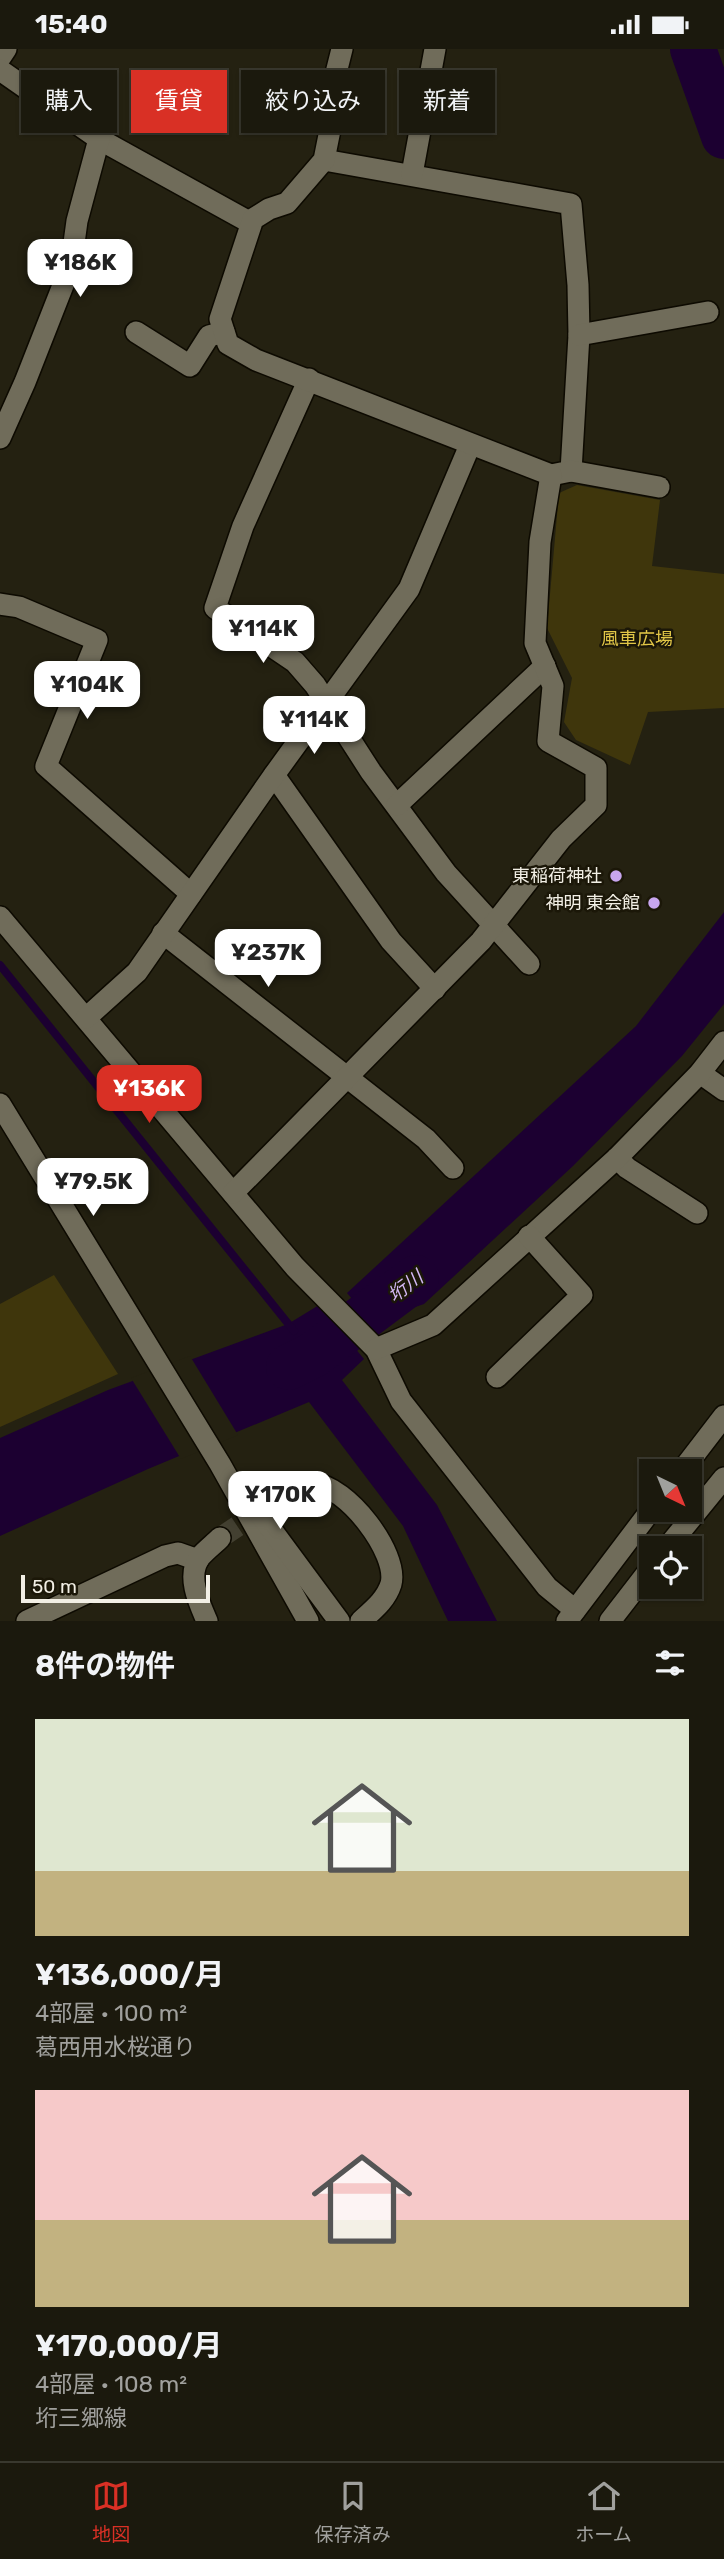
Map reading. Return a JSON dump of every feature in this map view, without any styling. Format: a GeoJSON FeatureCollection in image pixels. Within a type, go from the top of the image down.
{"type":"FeatureCollection","features":[{"type":"Feature","properties":{"kind":"street"},"geometry":{"type":"LineString","coordinates":[[0,58],[6,49]]}},
{"type":"Feature","properties":{"kind":"street"},"geometry":{"type":"LineString","coordinates":[[342,49],[324,160],[287,203],[269,209],[253,219],[220,319],[228,344],[256,360],[470,445],[561,473],[659,487]]}},
{"type":"Feature","properties":{"kind":"street"},"geometry":{"type":"LineString","coordinates":[[412,174],[435,49]]}},
{"type":"Feature","properties":{"kind":"street"},"geometry":{"type":"LineString","coordinates":[[0,69],[99,139],[251,223]]}},
{"type":"Feature","properties":{"kind":"street"},"geometry":{"type":"LineString","coordinates":[[0,438],[71,265],[76,221],[99,139]]}},
{"type":"Feature","properties":{"kind":"street"},"geometry":{"type":"LineString","coordinates":[[233,1193],[435,989],[494,925],[561,839],[596,805],[596,768],[548,741],[554,686],[535,643],[540,542],[561,473],[579,335],[571,204],[324,160]]}},
{"type":"Feature","properties":{"kind":"street"},"geometry":{"type":"LineString","coordinates":[[579,335],[708,311]]}},
{"type":"Feature","properties":{"kind":"street"},"geometry":{"type":"LineString","coordinates":[[136,332],[190,366],[209,336],[225,332]]}},
{"type":"Feature","properties":{"kind":"street"},"geometry":{"type":"LineString","coordinates":[[309,379],[243,526],[215,608],[295,662],[315,685],[371,772],[446,873],[529,964]]}},
{"type":"Feature","properties":{"kind":"street"},"geometry":{"type":"LineString","coordinates":[[86,1018],[137,972],[274,775],[409,589],[470,445]]}},
{"type":"Feature","properties":{"kind":"street"},"geometry":{"type":"LineString","coordinates":[[0,604],[19,607],[97,640],[46,767],[191,894]]}},
{"type":"Feature","properties":{"kind":"street"},"geometry":{"type":"LineString","coordinates":[[397,805],[545,666]]}},
{"type":"Feature","properties":{"kind":"street"},"geometry":{"type":"LineString","coordinates":[[274,775],[391,941],[435,989]]}},
{"type":"Feature","properties":{"kind":"street"},"geometry":{"type":"LineString","coordinates":[[0,917],[295,1267],[376,1349],[389,1381],[409,1412],[571,1616],[641,1523]]}},
{"type":"Feature","properties":{"kind":"street"},"geometry":{"type":"LineString","coordinates":[[163,933],[426,1139],[453,1168]]}},
{"type":"Feature","properties":{"kind":"street"},"geometry":{"type":"LineString","coordinates":[[376,1349],[433,1325],[617,1158],[700,1073],[724,1042]]}},
{"type":"Feature","properties":{"kind":"street"},"geometry":{"type":"LineString","coordinates":[[700,1073],[724,1090]]}},
{"type":"Feature","properties":{"kind":"street"},"geometry":{"type":"LineString","coordinates":[[0,1104],[220,1464],[308,1621]]}},
{"type":"Feature","properties":{"kind":"street"},"geometry":{"type":"LineString","coordinates":[[617,1158],[627,1168],[697,1213]]}},
{"type":"Feature","properties":{"kind":"street"},"geometry":{"type":"LineString","coordinates":[[497,1377],[582,1295],[529,1236]]}},
{"type":"Feature","properties":{"kind":"street"},"geometry":{"type":"LineString","coordinates":[[691,1459],[724,1416]]}},
{"type":"Feature","properties":{"kind":"street"},"geometry":{"type":"LineString","coordinates":[[220,1464],[278,1536],[339,1621]]}},
{"type":"Feature","properties":{"kind":"street"},"geometry":{"type":"LineString","coordinates":[[677,1536],[724,1478]]}},
{"type":"Feature","properties":{"kind":"street"},"geometry":{"type":"LineString","coordinates":[[284,1495],[314,1484],[331,1489],[343,1496],[377,1536],[390,1563],[392,1581],[386,1598],[361,1621]]}},
{"type":"Feature","properties":{"kind":"street"},"geometry":{"type":"LineString","coordinates":[[206,1621],[197,1600],[194,1581],[198,1560],[220,1538]]}},
{"type":"Feature","properties":{"kind":"street"},"geometry":{"type":"LineString","coordinates":[[27,1621],[165,1556],[178,1553],[198,1560]]}},
{"type":"Feature","properties":{"kind":"street"},"geometry":{"type":"LineString","coordinates":[[610,1621],[639,1584]]}},
{"type":"Feature","properties":{"kind":"green space","name":"風車広場"},"geometry":{"type":"Polygon","coordinates":[[[577,485],[660,500],[652,566],[724,574],[724,708],[648,712],[630,765],[576,740],[564,722],[572,678],[547,628],[559,493],[577,485]]]}},
{"type":"Feature","properties":{"kind":"green space"},"geometry":{"type":"Polygon","coordinates":[[[54,1275],[118,1374],[0,1427],[0,1304],[54,1275]]]}},
{"type":"Feature","properties":{"kind":"water"},"geometry":{"type":"Polygon","coordinates":[[[724,912],[724,1004],[682,1056],[573,1166],[424,1304],[372,1322],[347,1293],[636,1026],[724,912]]]}},
{"type":"Feature","properties":{"kind":"water"},"geometry":{"type":"Polygon","coordinates":[[[319,1305],[364,1359],[342,1380],[437,1505],[497,1621],[448,1621],[403,1526],[309,1402],[148,1469],[0,1536],[0,1438],[108,1390],[288,1324],[319,1305]]]}},
{"type":"Feature","properties":{"kind":"pier"},"geometry":{"type":"Polygon","coordinates":[[[190,1356],[238,1435],[181,1459],[131,1378],[190,1356]]]}},
{"type":"Feature","properties":{"kind":"waterway","name":"垳川"},"geometry":{"type":"LineString","coordinates":[[693,49],[724,136]]}},
{"type":"Feature","properties":{"kind":"waterway"},"geometry":{"type":"LineString","coordinates":[[0,965],[294,1331]]}},
{"type":"Feature","properties":{"kind":"waterway","name":"垳川"},"geometry":{"type":"LineString","coordinates":[[289,1367],[313,1355],[416,1278]]}},
{"type":"Feature","properties":{"kind":"tunnel"},"geometry":{"type":"LineString","coordinates":[[220,1538],[284,1495]]}},
{"type":"Feature","properties":{"kind":"place","name":"東稲荷神社"},"geometry":{"type":"Point","coordinates":[616,876]}},
{"type":"Feature","properties":{"kind":"place","name":"神明 東会館"},"geometry":{"type":"Point","coordinates":[654,903]}}]}
